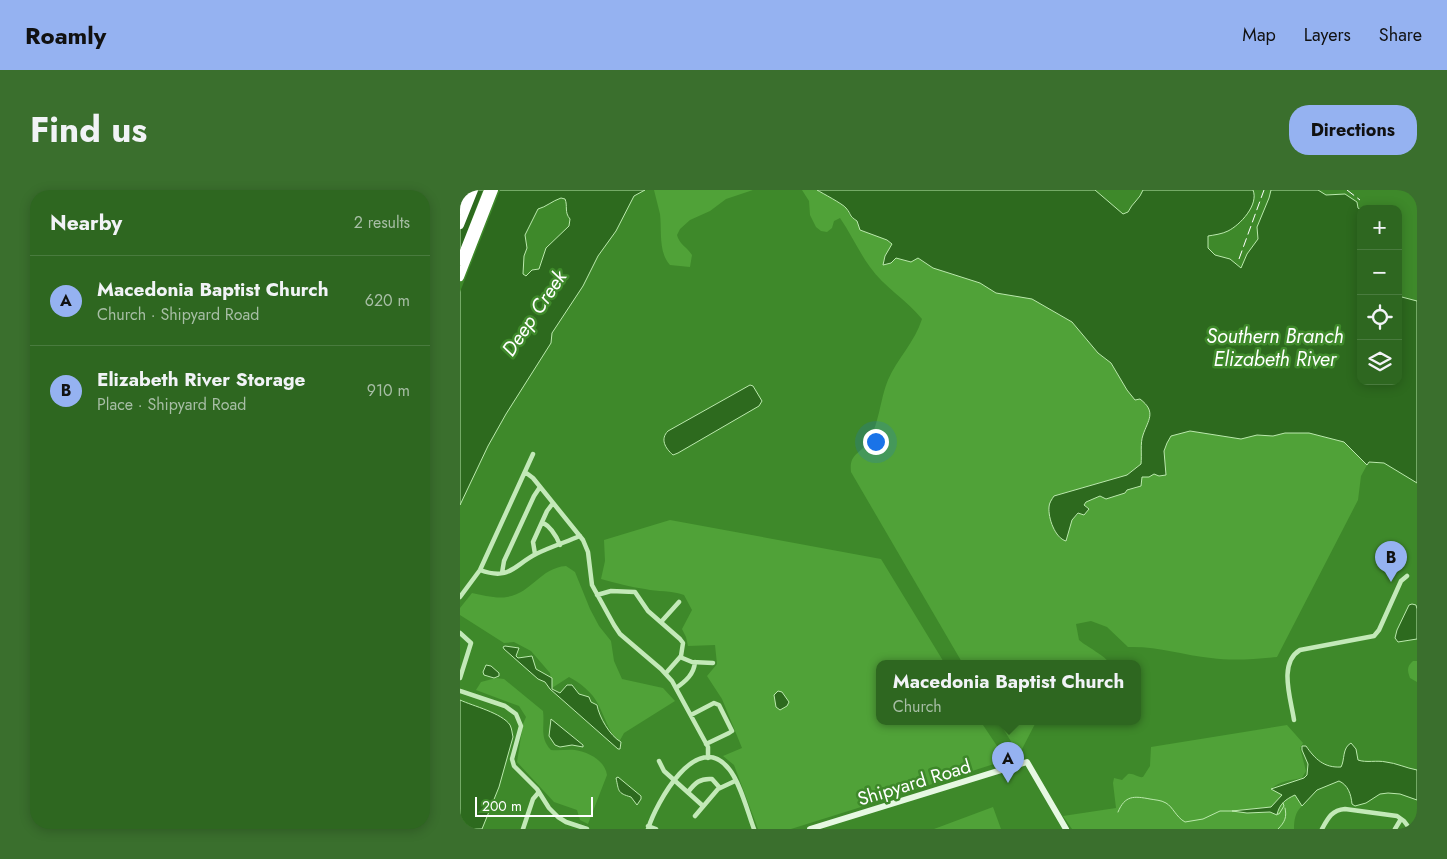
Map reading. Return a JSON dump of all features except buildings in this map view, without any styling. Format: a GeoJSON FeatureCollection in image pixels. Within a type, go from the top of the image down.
{"type":"FeatureCollection","features":[{"type":"Feature","properties":{"kind":"highway"},"geometry":{"type":"LineString","coordinates":[[460,210],[468,190]]}},
{"type":"Feature","properties":{"kind":"highway"},"geometry":{"type":"LineString","coordinates":[[460,225],[474,190]]}},
{"type":"Feature","properties":{"kind":"highway"},"geometry":{"type":"LineString","coordinates":[[460,261],[488,190]]}},
{"type":"Feature","properties":{"kind":"highway"},"geometry":{"type":"LineString","coordinates":[[460,277],[494,190]]}},
{"type":"Feature","properties":{"kind":"street"},"geometry":{"type":"LineString","coordinates":[[460,597],[480,570],[533,454]]}},
{"type":"Feature","properties":{"kind":"street"},"geometry":{"type":"LineString","coordinates":[[525,472],[532,477],[580,536],[587,548],[591,581],[597,595],[620,634],[666,674],[676,688],[706,744],[709,751],[708,758]]}},
{"type":"Feature","properties":{"kind":"street"},"geometry":{"type":"LineString","coordinates":[[502,573],[504,561],[540,487]]}},
{"type":"Feature","properties":{"kind":"street"},"geometry":{"type":"LineString","coordinates":[[535,554],[532,545],[547,511],[553,503]]}},
{"type":"Feature","properties":{"kind":"street"},"geometry":{"type":"LineString","coordinates":[[542,522],[552,531],[560,545]]}},
{"type":"Feature","properties":{"kind":"street"},"geometry":{"type":"LineString","coordinates":[[480,570],[490,573],[502,573],[516,568],[535,554],[580,536]]}},
{"type":"Feature","properties":{"kind":"street"},"geometry":{"type":"LineString","coordinates":[[1294,720],[1287,675],[1294,654],[1300,650],[1374,636],[1379,630],[1401,581],[1407,576]]}},
{"type":"Feature","properties":{"kind":"street"},"geometry":{"type":"LineString","coordinates":[[597,595],[611,591],[635,592],[646,609],[682,641],[683,648],[680,657],[666,674]]}},
{"type":"Feature","properties":{"kind":"street"},"geometry":{"type":"LineString","coordinates":[[661,622],[679,602]]}},
{"type":"Feature","properties":{"kind":"street"},"geometry":{"type":"LineString","coordinates":[[460,632],[471,643],[460,678]]}},
{"type":"Feature","properties":{"kind":"street"},"geometry":{"type":"LineString","coordinates":[[680,657],[695,662],[713,663]]}},
{"type":"Feature","properties":{"kind":"street"},"geometry":{"type":"LineString","coordinates":[[676,688],[693,672],[695,662]]}},
{"type":"Feature","properties":{"kind":"street"},"geometry":{"type":"LineString","coordinates":[[460,691],[504,706],[516,714],[520,721],[521,730],[513,756],[515,769],[539,792],[553,812],[570,823],[587,829]]}},
{"type":"Feature","properties":{"kind":"street"},"geometry":{"type":"LineString","coordinates":[[691,715],[714,703],[719,705],[732,731],[730,734],[706,744]]}},
{"type":"Feature","properties":{"kind":"street"},"geometry":{"type":"LineString","coordinates":[[656,829],[648,828],[660,802],[675,781],[689,763],[708,758],[724,764],[731,772],[754,829]]}},
{"type":"Feature","properties":{"kind":"street"},"geometry":{"type":"LineString","coordinates":[[659,761],[662,769],[703,806]]}},
{"type":"Feature","properties":{"kind":"street","name":"Shipyard Road"},"geometry":{"type":"LineString","coordinates":[[810,829],[1027,762],[1066,829]]}},
{"type":"Feature","properties":{"kind":"street"},"geometry":{"type":"LineString","coordinates":[[688,792],[697,781],[702,779],[712,779],[720,788]]}},
{"type":"Feature","properties":{"kind":"street"},"geometry":{"type":"LineString","coordinates":[[694,816],[720,788],[735,781]]}},
{"type":"Feature","properties":{"kind":"street"},"geometry":{"type":"LineString","coordinates":[[523,829],[533,799],[539,792]]}},
{"type":"Feature","properties":{"kind":"street"},"geometry":{"type":"LineString","coordinates":[[1322,829],[1330,815],[1341,809],[1393,815],[1401,819],[1410,829]]}},
{"type":"Feature","properties":{"kind":"street"},"geometry":{"type":"LineString","coordinates":[[1396,829],[1401,819]]}},
{"type":"Feature","properties":{"kind":"street"},"geometry":{"type":"LineString","coordinates":[[568,829],[570,823]]}},
{"type":"Feature","properties":{"kind":"shaded area"},"geometry":{"type":"Polygon","coordinates":[[[654,190],[753,190],[726,199],[710,211],[690,220],[680,229],[677,235],[678,238],[692,255],[690,267],[670,265],[666,260],[661,241],[660,214],[654,190]]]}},
{"type":"Feature","properties":{"kind":"shaded area"},"geometry":{"type":"Polygon","coordinates":[[[802,190],[817,190],[828,195],[846,208],[850,216],[892,244],[883,264],[896,258],[911,262],[917,258],[933,268],[980,283],[996,293],[1032,299],[1072,322],[1098,353],[1111,363],[1135,400],[1140,399],[1145,404],[1150,412],[1150,416],[1142,438],[1141,464],[1127,475],[1054,496],[1049,506],[1066,541],[1068,529],[1072,521],[1078,514],[1089,509],[1084,505],[1086,502],[1100,496],[1106,499],[1137,488],[1142,477],[1154,474],[1166,475],[1164,451],[1171,436],[1179,433],[1190,431],[1241,439],[1257,435],[1273,436],[1285,433],[1309,433],[1344,442],[1367,465],[1361,476],[1358,500],[1277,657],[1219,659],[1160,649],[1128,647],[1107,627],[1091,621],[1076,624],[1079,640],[1107,660],[961,660],[851,472],[853,458],[867,443],[874,429],[888,380],[915,335],[922,319],[876,274],[840,218],[834,221],[832,228],[827,232],[821,231],[816,227],[810,215],[809,201],[802,190]]]}},
{"type":"Feature","properties":{"kind":"shaded area"},"geometry":{"type":"Polygon","coordinates":[[[670,520],[881,559],[943,660],[876,660],[876,725],[983,725],[999,749],[997,763],[889,798],[885,787],[873,791],[877,802],[791,829],[758,829],[734,765],[723,756],[742,748],[722,699],[707,676],[717,664],[715,645],[688,646],[682,629],[692,610],[684,595],[634,587],[601,579],[605,561],[604,540],[670,520]],[[782,692],[776,702],[776,707],[788,704],[782,692]]]}},
{"type":"Feature","properties":{"kind":"shaded area"},"geometry":{"type":"Polygon","coordinates":[[[566,566],[575,572],[590,609],[599,626],[611,641],[614,661],[622,679],[663,688],[675,701],[624,733],[619,742],[609,729],[596,700],[581,685],[569,677],[552,688],[550,673],[531,651],[514,642],[504,643],[460,615],[460,608],[472,593],[498,598],[516,595],[549,571],[566,566]]]}},
{"type":"Feature","properties":{"kind":"shaded area"},"geometry":{"type":"Polygon","coordinates":[[[1413,661],[1417,661],[1417,682],[1410,678],[1408,673],[1408,668],[1413,661]]]}},
{"type":"Feature","properties":{"kind":"shaded area"},"geometry":{"type":"Polygon","coordinates":[[[496,678],[504,679],[543,711],[545,741],[551,750],[580,751],[596,758],[603,765],[607,775],[588,824],[580,820],[577,810],[554,802],[517,762],[523,724],[526,717],[519,706],[476,690],[481,682],[496,678]]]}},
{"type":"Feature","properties":{"kind":"shaded area"},"geometry":{"type":"Polygon","coordinates":[[[1001,725],[1034,725],[1021,751],[1017,751],[1001,725]]]}},
{"type":"Feature","properties":{"kind":"shaded area"},"geometry":{"type":"Polygon","coordinates":[[[1287,725],[1303,743],[1300,748],[1306,771],[1302,778],[1274,786],[1271,789],[1282,795],[1271,807],[1234,811],[1247,813],[1270,812],[1279,808],[1286,799],[1295,795],[1302,806],[1296,814],[1294,829],[1072,829],[1063,816],[1116,808],[1114,778],[1122,780],[1128,774],[1143,777],[1150,766],[1151,747],[1287,725]]]}},
{"type":"Feature","properties":{"kind":"shaded area"},"geometry":{"type":"Polygon","coordinates":[[[993,807],[1001,829],[934,829],[993,807]]]}},
{"type":"Feature","properties":{"kind":"water","name":"Deep Creek"},"geometry":{"type":"Polygon","coordinates":[[[460,190],[645,190],[634,196],[616,231],[598,256],[583,286],[552,333],[551,343],[488,446],[460,505],[460,190]],[[561,198],[538,209],[525,235],[527,248],[524,256],[523,274],[526,276],[532,270],[539,269],[546,248],[569,226],[570,219],[567,214],[565,199],[561,198]]]}},
{"type":"Feature","properties":{"kind":"water","name":"Southern Branch Elizabeth River"},"geometry":{"type":"Polygon","coordinates":[[[817,190],[1095,190],[1123,214],[1128,212],[1143,190],[1253,190],[1254,196],[1251,208],[1243,219],[1228,231],[1208,236],[1208,248],[1215,255],[1230,259],[1241,268],[1247,254],[1258,239],[1257,227],[1271,190],[1318,190],[1326,195],[1345,194],[1357,202],[1358,205],[1357,385],[1402,385],[1402,297],[1417,301],[1417,483],[1384,463],[1369,462],[1367,465],[1344,442],[1309,433],[1285,433],[1273,436],[1257,435],[1241,439],[1190,431],[1171,436],[1167,443],[1164,451],[1166,475],[1159,476],[1154,474],[1149,477],[1142,477],[1141,486],[1106,499],[1100,496],[1086,502],[1084,505],[1089,509],[1084,515],[1078,513],[1072,520],[1066,541],[1059,536],[1053,527],[1049,511],[1052,498],[1127,475],[1141,464],[1142,438],[1150,416],[1148,408],[1140,399],[1135,400],[1111,363],[1098,353],[1072,322],[1032,299],[996,293],[980,283],[933,268],[918,258],[911,262],[896,258],[891,263],[883,265],[885,256],[892,244],[887,240],[860,230],[857,221],[837,201],[817,190]]]}},
{"type":"Feature","properties":{"kind":"water"},"geometry":{"type":"Polygon","coordinates":[[[750,385],[753,386],[762,401],[759,406],[673,455],[664,440],[668,431],[750,385]]]}},
{"type":"Feature","properties":{"kind":"water"},"geometry":{"type":"Polygon","coordinates":[[[1409,605],[1416,605],[1417,609],[1417,639],[1398,642],[1395,638],[1397,630],[1409,605]]]}},
{"type":"Feature","properties":{"kind":"water"},"geometry":{"type":"Polygon","coordinates":[[[503,647],[519,648],[516,656],[518,658],[532,656],[536,669],[552,678],[552,689],[560,693],[567,685],[572,685],[579,694],[589,697],[591,702],[597,705],[609,731],[621,742],[620,749],[550,689],[545,682],[538,679],[504,649],[503,647]]]}},
{"type":"Feature","properties":{"kind":"water"},"geometry":{"type":"Polygon","coordinates":[[[486,665],[491,666],[499,673],[499,676],[494,678],[484,675],[483,672],[486,665]]]}},
{"type":"Feature","properties":{"kind":"water"},"geometry":{"type":"Polygon","coordinates":[[[778,691],[782,692],[789,702],[787,706],[780,710],[776,707],[774,695],[778,691]]]}},
{"type":"Feature","properties":{"kind":"water"},"geometry":{"type":"Polygon","coordinates":[[[460,700],[501,717],[510,725],[512,730],[513,737],[499,787],[482,829],[460,829],[460,700]]]}},
{"type":"Feature","properties":{"kind":"water"},"geometry":{"type":"Polygon","coordinates":[[[551,719],[583,745],[583,747],[572,745],[560,747],[555,745],[549,736],[551,719]]]}},
{"type":"Feature","properties":{"kind":"water"},"geometry":{"type":"Polygon","coordinates":[[[1351,743],[1356,749],[1358,760],[1379,761],[1417,770],[1417,800],[1400,794],[1388,793],[1380,794],[1366,803],[1355,806],[1352,804],[1347,787],[1339,781],[1317,790],[1302,806],[1295,795],[1281,805],[1277,815],[1270,812],[1247,813],[1232,811],[1271,807],[1282,795],[1271,789],[1304,778],[1307,775],[1308,764],[1302,746],[1306,746],[1321,762],[1330,766],[1341,767],[1346,748],[1351,743]]]}},
{"type":"Feature","properties":{"kind":"water"},"geometry":{"type":"Polygon","coordinates":[[[618,777],[641,796],[637,805],[631,797],[619,791],[616,778],[618,777]]]}},
{"type":"Feature","properties":{"kind":"pier"},"geometry":{"type":"Polygon","coordinates":[[[483,190],[500,190],[460,292],[460,250],[483,190]]]}},
{"type":"Feature","properties":{"kind":"waterway"},"geometry":{"type":"LineString","coordinates":[[1118,812],[1124,802],[1135,797],[1164,802],[1185,822],[1203,819],[1220,811],[1236,811]]}},
{"type":"Feature","properties":{"kind":"waterway"},"geometry":{"type":"LineString","coordinates":[[1277,814],[1279,814],[1284,806],[1283,803]]}},
{"type":"Feature","properties":{"kind":"waterway"},"geometry":{"type":"LineString","coordinates":[[1278,829],[1285,819],[1285,808]]}},
{"type":"Feature","properties":{"kind":"railway"},"geometry":{"type":"LineString","coordinates":[[1239,259],[1264,190]]}},
{"type":"Feature","properties":{"kind":"railway"},"geometry":{"type":"LineString","coordinates":[[1347,190],[1360,200]]}},
{"type":"Feature","properties":{"kind":"place","name":"Elizabeth River Storage"},"geometry":{"type":"Point","coordinates":[1391,582]}},
{"type":"Feature","properties":{"kind":"place","name":"Macedonia Baptist Church"},"geometry":{"type":"Point","coordinates":[1008,783]}}]}
